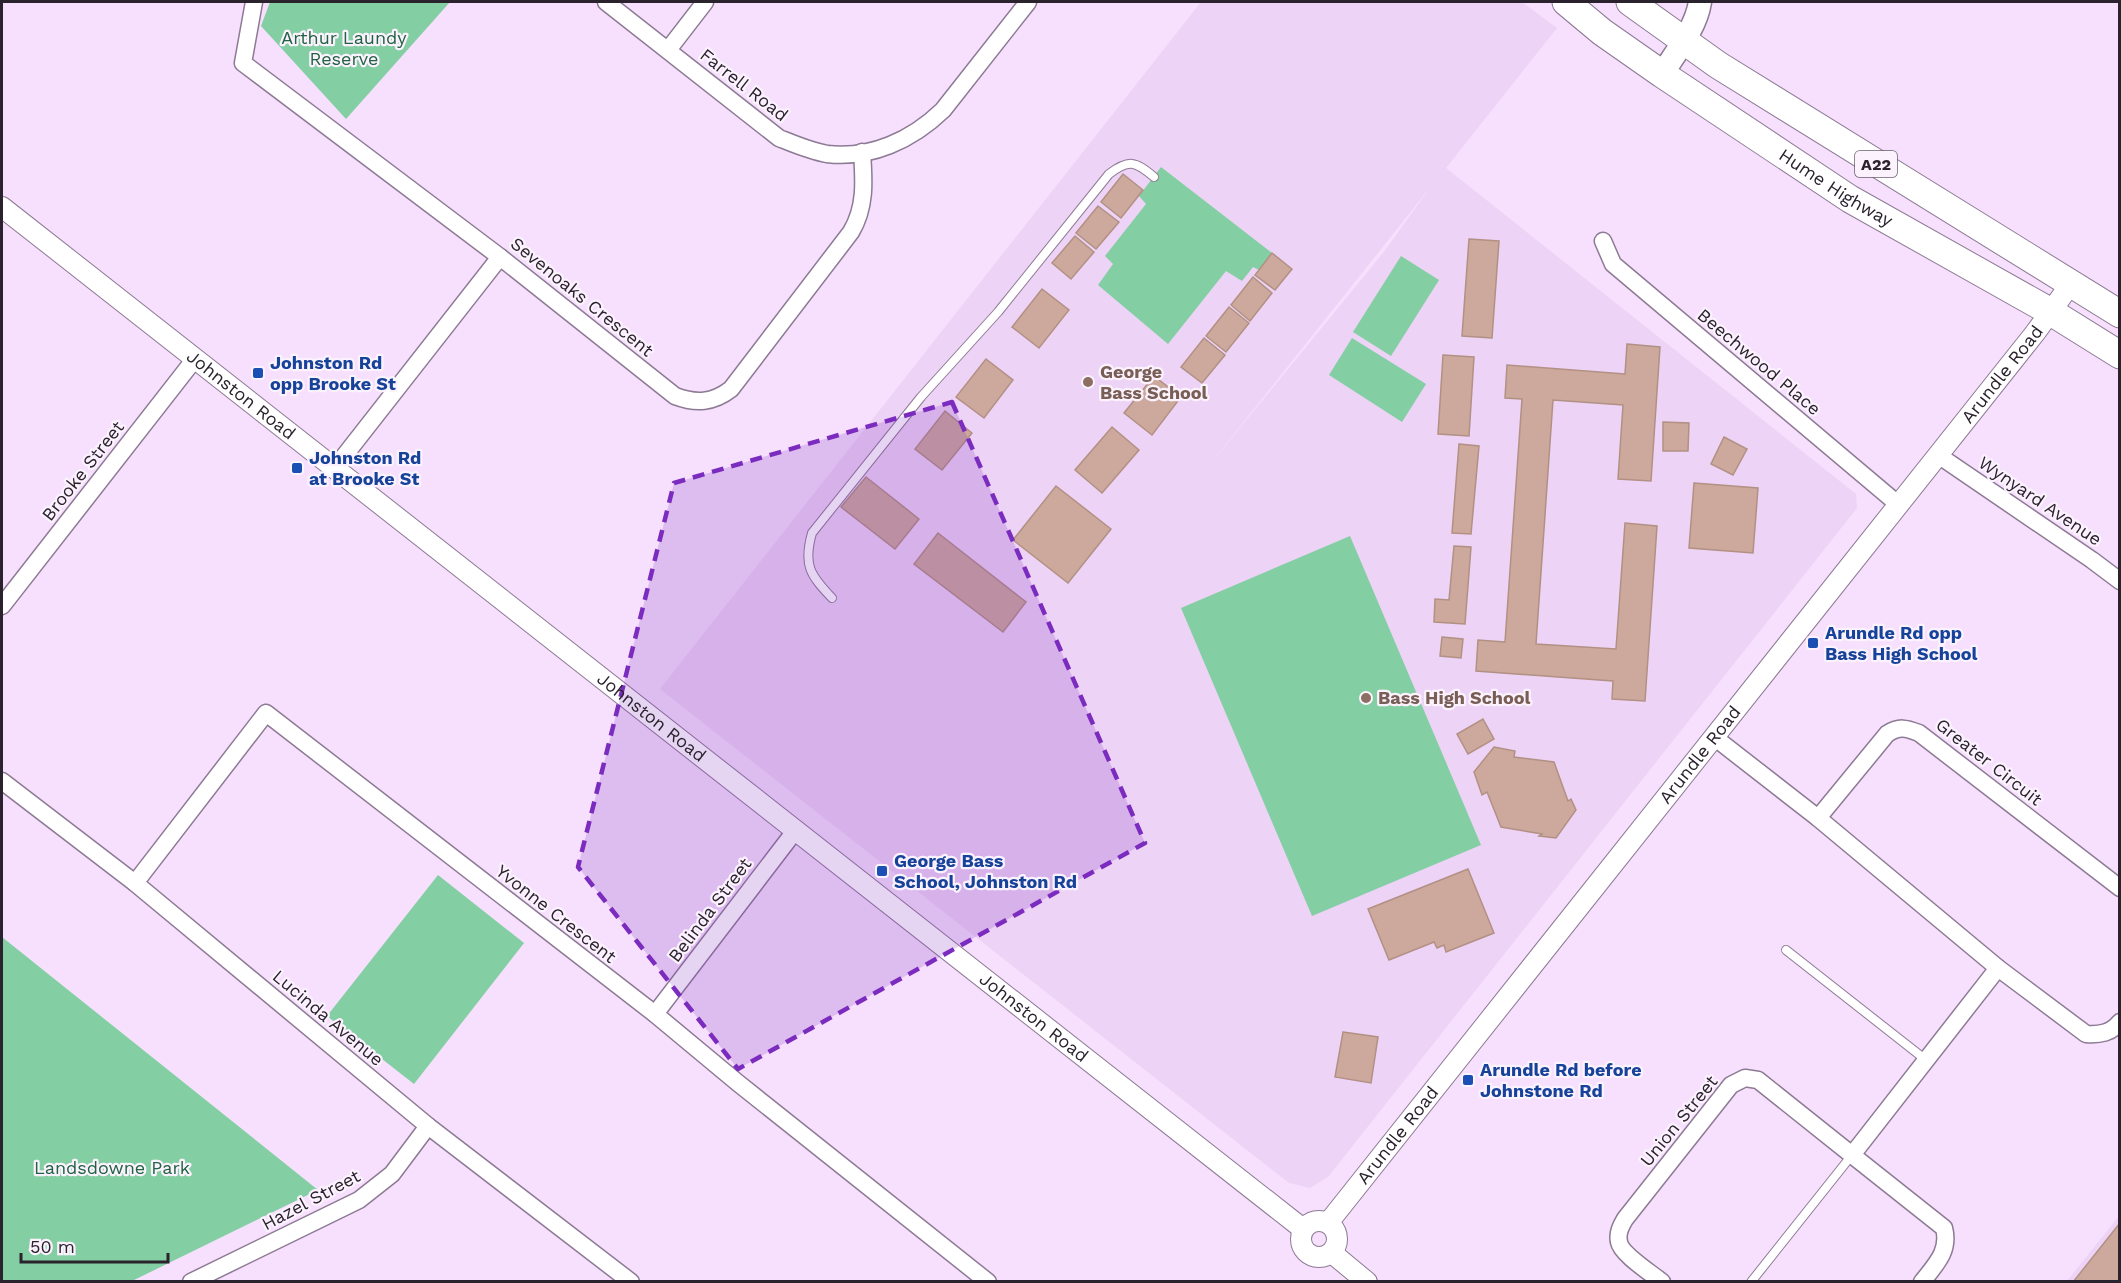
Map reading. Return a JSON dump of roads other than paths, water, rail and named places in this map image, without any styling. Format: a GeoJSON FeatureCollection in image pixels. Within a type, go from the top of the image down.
{"type":"FeatureCollection","features":[{"type":"Feature","properties":{"kind":"highway","name":"Hume Highway"},"geometry":{"type":"LineString","coordinates":[[1566,2],[1602,32],[1662,74],[1850,199],[2051,312],[2120,355]]}},
{"type":"Feature","properties":{"kind":"highway","name":"A22"},"geometry":{"type":"LineString","coordinates":[[1630,2],[1683,41],[2070,285],[2120,314]]}},
{"type":"Feature","properties":{"kind":"main road"},"geometry":{"type":"LineString","coordinates":[[1662,74],[1698,13],[1700,2]]}},
{"type":"Feature","properties":{"kind":"street","name":"Sevenoaks Crescent"},"geometry":{"type":"LineString","coordinates":[[254,2],[243,63],[500,256],[675,396],[693,401],[703,402],[714,399],[730,389],[851,232],[857,222],[863,201],[862,152]]}},
{"type":"Feature","properties":{"kind":"street","name":"Farrell Road"},"geometry":{"type":"LineString","coordinates":[[606,2],[778,138],[826,154],[879,150],[912,136],[929,124],[944,110],[1028,2]]}},
{"type":"Feature","properties":{"kind":"street"},"geometry":{"type":"LineString","coordinates":[[668,50],[705,2]]}},
{"type":"Feature","properties":{"kind":"street","name":"Johnston Road"},"geometry":{"type":"LineString","coordinates":[[2,207],[1303,1229]]}},
{"type":"Feature","properties":{"kind":"street","name":"Beechwood Place"},"geometry":{"type":"LineString","coordinates":[[1604,242],[1613,264],[1899,505]]}},
{"type":"Feature","properties":{"kind":"street"},"geometry":{"type":"LineString","coordinates":[[334,469],[500,256]]}},
{"type":"Feature","properties":{"kind":"street","name":"Arundle Road"},"geometry":{"type":"LineString","coordinates":[[1328,1223],[1899,505],[2070,285]]}},
{"type":"Feature","properties":{"kind":"street","name":"Brooke Street"},"geometry":{"type":"LineString","coordinates":[[2,606],[194,360]]}},
{"type":"Feature","properties":{"kind":"street","name":"Wynyard Avenue"},"geometry":{"type":"LineString","coordinates":[[1938,455],[2120,581]]}},
{"type":"Feature","properties":{"kind":"street","name":"Yvonne Crescent"},"geometry":{"type":"LineString","coordinates":[[135,883],[266,713],[655,1014],[738,1083],[988,1281]]}},
{"type":"Feature","properties":{"kind":"street","name":"Greater Circuit"},"geometry":{"type":"LineString","coordinates":[[1818,818],[1887,734],[1896,728],[1907,728],[1919,732],[2120,888]]}},
{"type":"Feature","properties":{"kind":"street"},"geometry":{"type":"LineString","coordinates":[[1714,737],[1818,818],[1998,968],[2086,1034],[2104,1034],[2120,1022]]}},
{"type":"Feature","properties":{"kind":"street","name":"Lucinda Avenue"},"geometry":{"type":"LineString","coordinates":[[2,781],[135,883],[428,1126],[631,1281]]}},
{"type":"Feature","properties":{"kind":"street","name":"Belinda Street"},"geometry":{"type":"LineString","coordinates":[[655,1014],[795,831]]}},
{"type":"Feature","properties":{"kind":"street"},"geometry":{"type":"LineString","coordinates":[[1922,1281],[1943,1256],[1947,1240],[1944,1228],[1852,1155],[1998,968]]}},
{"type":"Feature","properties":{"kind":"street","name":"Union Street"},"geometry":{"type":"LineString","coordinates":[[1662,1281],[1626,1253],[1619,1244],[1619,1230],[1625,1219],[1731,1085],[1745,1078],[1758,1080],[1852,1155]]}},
{"type":"Feature","properties":{"kind":"street","name":"Hazel Street"},"geometry":{"type":"LineString","coordinates":[[191,1281],[359,1200],[392,1174],[428,1126]]}},
{"type":"Feature","properties":{"kind":"street"},"geometry":{"type":"LineString","coordinates":[[1314,1222],[1328,1223],[1337,1233],[1337,1246],[1332,1253],[1320,1258],[1306,1253],[1301,1240],[1303,1229],[1314,1222]]}},
{"type":"Feature","properties":{"kind":"street"},"geometry":{"type":"LineString","coordinates":[[1332,1253],[1367,1281]]}},
{"type":"Feature","properties":{"kind":"lane"},"geometry":{"type":"LineString","coordinates":[[832,598],[808,564],[807,549],[812,533],[914,406],[998,312],[1109,174],[1130,162],[1141,166],[1154,177]]}},
{"type":"Feature","properties":{"kind":"lane"},"geometry":{"type":"LineString","coordinates":[[1786,950],[1926,1060]]}},
{"type":"Feature","properties":{"kind":"lane"},"geometry":{"type":"LineString","coordinates":[[1751,1281],[1852,1155]]}},
{"type":"Feature","properties":{"kind":"place","name":"Johnston Rd opp Brooke St"},"geometry":{"type":"Point","coordinates":[258,373]}},
{"type":"Feature","properties":{"kind":"place","name":"George Bass School"},"geometry":{"type":"Point","coordinates":[1088,382]}},
{"type":"Feature","properties":{"kind":"place","name":"Johnston Rd at Brooke St"},"geometry":{"type":"Point","coordinates":[297,468]}},
{"type":"Feature","properties":{"kind":"place","name":"Arundle Rd opp Bass High School"},"geometry":{"type":"Point","coordinates":[1813,643]}},
{"type":"Feature","properties":{"kind":"place","name":"Bass High School"},"geometry":{"type":"Point","coordinates":[1366,698]}},
{"type":"Feature","properties":{"kind":"place","name":"George Bass School, Johnston Rd"},"geometry":{"type":"Point","coordinates":[882,871]}},
{"type":"Feature","properties":{"kind":"place","name":"Arundle Rd before Johnstone Rd"},"geometry":{"type":"Point","coordinates":[1468,1080]}},
{"type":"Feature","properties":{"kind":"park label","name":"Arthur Laundy Reserve"},"geometry":{"type":"Point","coordinates":[344,48]}},
{"type":"Feature","properties":{"kind":"park label","name":"Landsdowne Park"},"geometry":{"type":"Point","coordinates":[112,1168]}}]}
